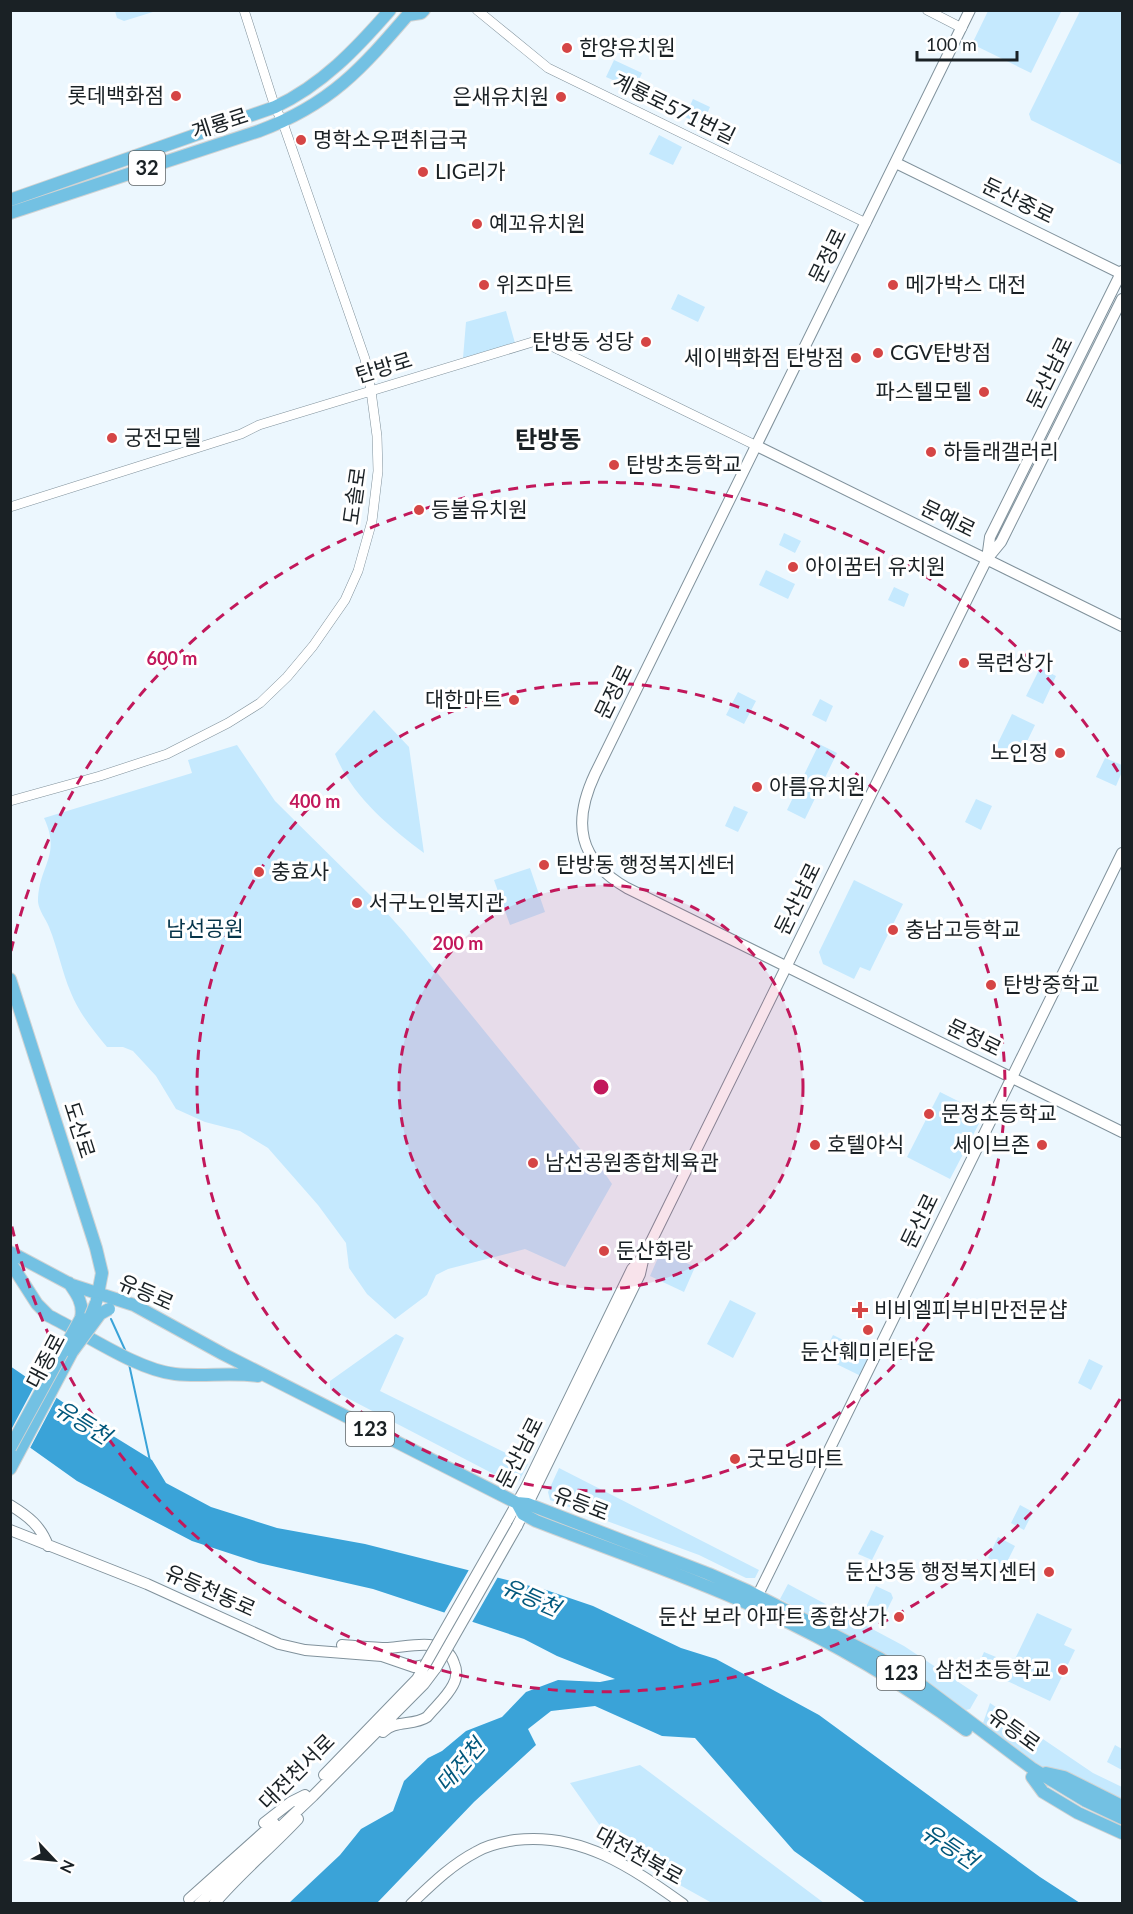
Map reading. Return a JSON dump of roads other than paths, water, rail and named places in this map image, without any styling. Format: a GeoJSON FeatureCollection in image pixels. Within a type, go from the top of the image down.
{"type":"FeatureCollection","features":[{"type":"Feature","properties":{"kind":"main road","name":"계룡로"},"geometry":{"type":"LineString","coordinates":[[10,200],[275,107],[294,98],[343,61],[390,10]]}},
{"type":"Feature","properties":{"kind":"main road","name":"계룡로"},"geometry":{"type":"LineString","coordinates":[[10,213],[283,123],[298,116],[339,88],[364,66],[410,13],[421,14],[424,10]]}},
{"type":"Feature","properties":{"kind":"main road","name":"문정로"},"geometry":{"type":"LineString","coordinates":[[970,10],[589,788],[582,810],[581,825],[590,856],[599,868],[642,896],[1122,1132]]}},
{"type":"Feature","properties":{"kind":"main road","name":"둔산중로"},"geometry":{"type":"LineString","coordinates":[[896,163],[1122,273]]}},
{"type":"Feature","properties":{"kind":"main road","name":"둔산남로"},"geometry":{"type":"LineString","coordinates":[[987,559],[990,537],[1122,273]]}},
{"type":"Feature","properties":{"kind":"main road","name":"둔산남로"},"geometry":{"type":"LineString","coordinates":[[430,1666],[522,1507],[632,1269],[644,1256],[987,559],[1001,542],[1122,299]]}},
{"type":"Feature","properties":{"kind":"main road","name":"문예로"},"geometry":{"type":"LineString","coordinates":[[757,446],[1122,626]]}},
{"type":"Feature","properties":{"kind":"main road","name":"둔산로"},"geometry":{"type":"LineString","coordinates":[[758,1602],[1015,1079],[1122,853]]}},
{"type":"Feature","properties":{"kind":"main road","name":"둔산로"},"geometry":{"type":"LineString","coordinates":[[1015,1079],[1122,870]]}},
{"type":"Feature","properties":{"kind":"main road","name":"도산로"},"geometry":{"type":"LineString","coordinates":[[10,979],[96,1248],[102,1273],[97,1298]]}},
{"type":"Feature","properties":{"kind":"main road","name":"유등로"},"geometry":{"type":"LineString","coordinates":[[10,1252],[97,1298],[135,1305],[272,1379],[522,1507],[709,1574],[888,1676],[1083,1808],[1122,1826]]}},
{"type":"Feature","properties":{"kind":"main road"},"geometry":{"type":"LineString","coordinates":[[10,1262],[37,1304],[49,1316],[150,1369],[175,1374],[242,1374],[272,1379]]}},
{"type":"Feature","properties":{"kind":"main road"},"geometry":{"type":"LineString","coordinates":[[69,1283],[77,1294],[82,1310],[81,1318]]}},
{"type":"Feature","properties":{"kind":"main road","name":"대종로"},"geometry":{"type":"LineString","coordinates":[[10,1448],[81,1318],[97,1298]]}},
{"type":"Feature","properties":{"kind":"main road","name":"대종로"},"geometry":{"type":"LineString","coordinates":[[10,1469],[89,1321],[97,1298]]}},
{"type":"Feature","properties":{"kind":"main road"},"geometry":{"type":"LineString","coordinates":[[72,1352],[100,1314],[109,1309],[135,1305]]}},
{"type":"Feature","properties":{"kind":"main road"},"geometry":{"type":"LineString","coordinates":[[10,1505],[36,1523],[44,1534],[48,1546]]}},
{"type":"Feature","properties":{"kind":"main road","name":"유등천동로"},"geometry":{"type":"LineString","coordinates":[[10,1530],[147,1584],[279,1644],[312,1650],[382,1656],[414,1667],[430,1666]]}},
{"type":"Feature","properties":{"kind":"main road"},"geometry":{"type":"LineString","coordinates":[[312,1650],[327,1645],[387,1648],[425,1644],[444,1649],[453,1659],[456,1679],[452,1688],[427,1717],[388,1726],[366,1749],[350,1758]]}},
{"type":"Feature","properties":{"kind":"main road"},"geometry":{"type":"LineString","coordinates":[[399,1661],[410,1675],[411,1680],[406,1689]]}},
{"type":"Feature","properties":{"kind":"main road"},"geometry":{"type":"LineString","coordinates":[[214,1904],[231,1883],[303,1814],[309,1795],[350,1758],[424,1684],[430,1666]]}},
{"type":"Feature","properties":{"kind":"main road","name":"대전천서로"},"geometry":{"type":"LineString","coordinates":[[190,1902],[309,1795],[430,1666]]}},
{"type":"Feature","properties":{"kind":"main road","name":"유등로"},"geometry":{"type":"LineString","coordinates":[[1032,1773],[1122,1818]]}},
{"type":"Feature","properties":{"kind":"main road","name":"123"},"geometry":{"type":"LineString","coordinates":[[1032,1773],[1064,1777],[1122,1806]]}},
{"type":"Feature","properties":{"kind":"main road","name":"123"},"geometry":{"type":"LineString","coordinates":[[1032,1773],[1043,1792],[1077,1813],[1122,1833]]}},
{"type":"Feature","properties":{"kind":"main road","name":"대전천북로"},"geometry":{"type":"LineString","coordinates":[[434,1882],[474,1852],[485,1848],[523,1839],[557,1839],[599,1852],[650,1880],[683,1904]]}},
{"type":"Feature","properties":{"kind":"main road"},"geometry":{"type":"LineString","coordinates":[[411,1904],[434,1882]]}},
{"type":"Feature","properties":{"kind":"street","name":"도솔로"},"geometry":{"type":"LineString","coordinates":[[10,801],[100,776],[167,754],[228,723],[261,703],[313,646],[345,600],[358,571],[372,521],[378,471],[377,436],[365,359],[283,123],[275,107],[244,10]]}},
{"type":"Feature","properties":{"kind":"street","name":"계룡로571번길"},"geometry":{"type":"LineString","coordinates":[[477,10],[548,68],[866,223]]}},
{"type":"Feature","properties":{"kind":"street"},"geometry":{"type":"LineString","coordinates":[[927,10],[962,28]]}},
{"type":"Feature","properties":{"kind":"street","name":"탄방로"},"geometry":{"type":"LineString","coordinates":[[10,507],[241,434],[259,425],[539,340],[757,446]]}},
{"type":"Feature","properties":{"kind":"street","name":"대전천북로"},"geometry":{"type":"LineString","coordinates":[[418,1904],[434,1882]]}},
{"type":"Feature","properties":{"kind":"water"},"geometry":{"type":"Polygon","coordinates":[[[10,1366],[152,1460],[166,1483],[211,1507],[277,1528],[365,1544],[546,1590],[593,1606],[681,1648],[716,1659],[819,1715],[1040,1877],[1080,1903],[866,1903],[794,1851],[695,1738],[662,1736],[595,1706],[551,1711],[528,1729],[536,1745],[474,1802],[377,1903],[289,1903],[340,1855],[361,1829],[393,1811],[404,1781],[428,1758],[442,1751],[466,1731],[502,1717],[526,1692],[558,1680],[600,1682],[615,1679],[557,1656],[524,1639],[373,1589],[259,1563],[192,1541],[77,1481],[11,1434],[10,1366]]]}},
{"type":"Feature","properties":{"kind":"waterway"},"geometry":{"type":"LineString","coordinates":[[111,1319],[126,1352]]}},
{"type":"Feature","properties":{"kind":"waterway"},"geometry":{"type":"LineString","coordinates":[[129,1364],[150,1461]]}},
{"type":"Feature","properties":{"kind":"place","name":"한양유치원"},"geometry":{"type":"Point","coordinates":[567,48]}},
{"type":"Feature","properties":{"kind":"place","name":"롯데백화점"},"geometry":{"type":"Point","coordinates":[176,96]}},
{"type":"Feature","properties":{"kind":"place","name":"은새유치원"},"geometry":{"type":"Point","coordinates":[561,97]}},
{"type":"Feature","properties":{"kind":"place","name":"명학소우편취급국"},"geometry":{"type":"Point","coordinates":[301,140]}},
{"type":"Feature","properties":{"kind":"place","name":"LIG리가"},"geometry":{"type":"Point","coordinates":[423,172]}},
{"type":"Feature","properties":{"kind":"place","name":"예꼬유치원"},"geometry":{"type":"Point","coordinates":[477,224]}},
{"type":"Feature","properties":{"kind":"place","name":"위즈마트"},"geometry":{"type":"Point","coordinates":[484,285]}},
{"type":"Feature","properties":{"kind":"place","name":"메가박스 대전"},"geometry":{"type":"Point","coordinates":[893,285]}},
{"type":"Feature","properties":{"kind":"place","name":"탄방동 성당"},"geometry":{"type":"Point","coordinates":[646,342]}},
{"type":"Feature","properties":{"kind":"place","name":"CGV탄방점"},"geometry":{"type":"Point","coordinates":[878,353]}},
{"type":"Feature","properties":{"kind":"place","name":"세이백화점 탄방점"},"geometry":{"type":"Point","coordinates":[856,358]}},
{"type":"Feature","properties":{"kind":"place","name":"파스텔모텔"},"geometry":{"type":"Point","coordinates":[984,392]}},
{"type":"Feature","properties":{"kind":"place","name":"궁전모텔"},"geometry":{"type":"Point","coordinates":[112,438]}},
{"type":"Feature","properties":{"kind":"place","name":"하들래갤러리"},"geometry":{"type":"Point","coordinates":[931,452]}},
{"type":"Feature","properties":{"kind":"place","name":"탄방초등학교"},"geometry":{"type":"Point","coordinates":[614,465]}},
{"type":"Feature","properties":{"kind":"place","name":"등불유치원"},"geometry":{"type":"Point","coordinates":[419,510]}},
{"type":"Feature","properties":{"kind":"place","name":"아이꿈터 유치원"},"geometry":{"type":"Point","coordinates":[793,567]}},
{"type":"Feature","properties":{"kind":"place","name":"목련상가"},"geometry":{"type":"Point","coordinates":[964,663]}},
{"type":"Feature","properties":{"kind":"place","name":"대한마트"},"geometry":{"type":"Point","coordinates":[514,700]}},
{"type":"Feature","properties":{"kind":"place","name":"노인정"},"geometry":{"type":"Point","coordinates":[1060,753]}},
{"type":"Feature","properties":{"kind":"place","name":"아름유치원"},"geometry":{"type":"Point","coordinates":[757,787]}},
{"type":"Feature","properties":{"kind":"place","name":"탄방동 행정복지센터"},"geometry":{"type":"Point","coordinates":[544,865]}},
{"type":"Feature","properties":{"kind":"place","name":"충효사"},"geometry":{"type":"Point","coordinates":[259,872]}},
{"type":"Feature","properties":{"kind":"place","name":"서구노인복지관"},"geometry":{"type":"Point","coordinates":[357,903]}},
{"type":"Feature","properties":{"kind":"place","name":"충남고등학교"},"geometry":{"type":"Point","coordinates":[893,930]}},
{"type":"Feature","properties":{"kind":"place","name":"탄방중학교"},"geometry":{"type":"Point","coordinates":[991,985]}},
{"type":"Feature","properties":{"kind":"place","name":"문정초등학교"},"geometry":{"type":"Point","coordinates":[929,1114]}},
{"type":"Feature","properties":{"kind":"place","name":"호텔야식"},"geometry":{"type":"Point","coordinates":[815,1145]}},
{"type":"Feature","properties":{"kind":"place","name":"세이브존"},"geometry":{"type":"Point","coordinates":[1042,1145]}},
{"type":"Feature","properties":{"kind":"place","name":"남선공원종합체육관"},"geometry":{"type":"Point","coordinates":[533,1163]}},
{"type":"Feature","properties":{"kind":"place","name":"둔산화랑"},"geometry":{"type":"Point","coordinates":[604,1251]}},
{"type":"Feature","properties":{"kind":"place","name":"비비엘피부비만전문샵"},"geometry":{"type":"Point","coordinates":[860,1310]}},
{"type":"Feature","properties":{"kind":"place","name":"둔산훼미리타운"},"geometry":{"type":"Point","coordinates":[868,1330]}},
{"type":"Feature","properties":{"kind":"place","name":"굿모닝마트"},"geometry":{"type":"Point","coordinates":[735,1459]}},
{"type":"Feature","properties":{"kind":"place","name":"둔산3동 행정복지센터"},"geometry":{"type":"Point","coordinates":[1049,1572]}},
{"type":"Feature","properties":{"kind":"place","name":"둔산 보라 아파트 종합상가"},"geometry":{"type":"Point","coordinates":[899,1617]}},
{"type":"Feature","properties":{"kind":"place","name":"삼천초등학교"},"geometry":{"type":"Point","coordinates":[1063,1670]}},
{"type":"Feature","properties":{"kind":"district","name":"탄방동"},"geometry":{"type":"Point","coordinates":[548,440]}},
{"type":"Feature","properties":{"kind":"park label","name":"남선공원"},"geometry":{"type":"Point","coordinates":[205,929]}},
{"type":"Feature","properties":{"kind":"water label","name":"유등천"},"geometry":{"type":"Point","coordinates":[83,1422]}},
{"type":"Feature","properties":{"kind":"water label","name":"유등천"},"geometry":{"type":"Point","coordinates":[531,1597]}},
{"type":"Feature","properties":{"kind":"water label","name":"대전천"},"geometry":{"type":"Point","coordinates":[460,1765]}},
{"type":"Feature","properties":{"kind":"water label","name":"유등천"},"geometry":{"type":"Point","coordinates":[950,1846]}}]}
